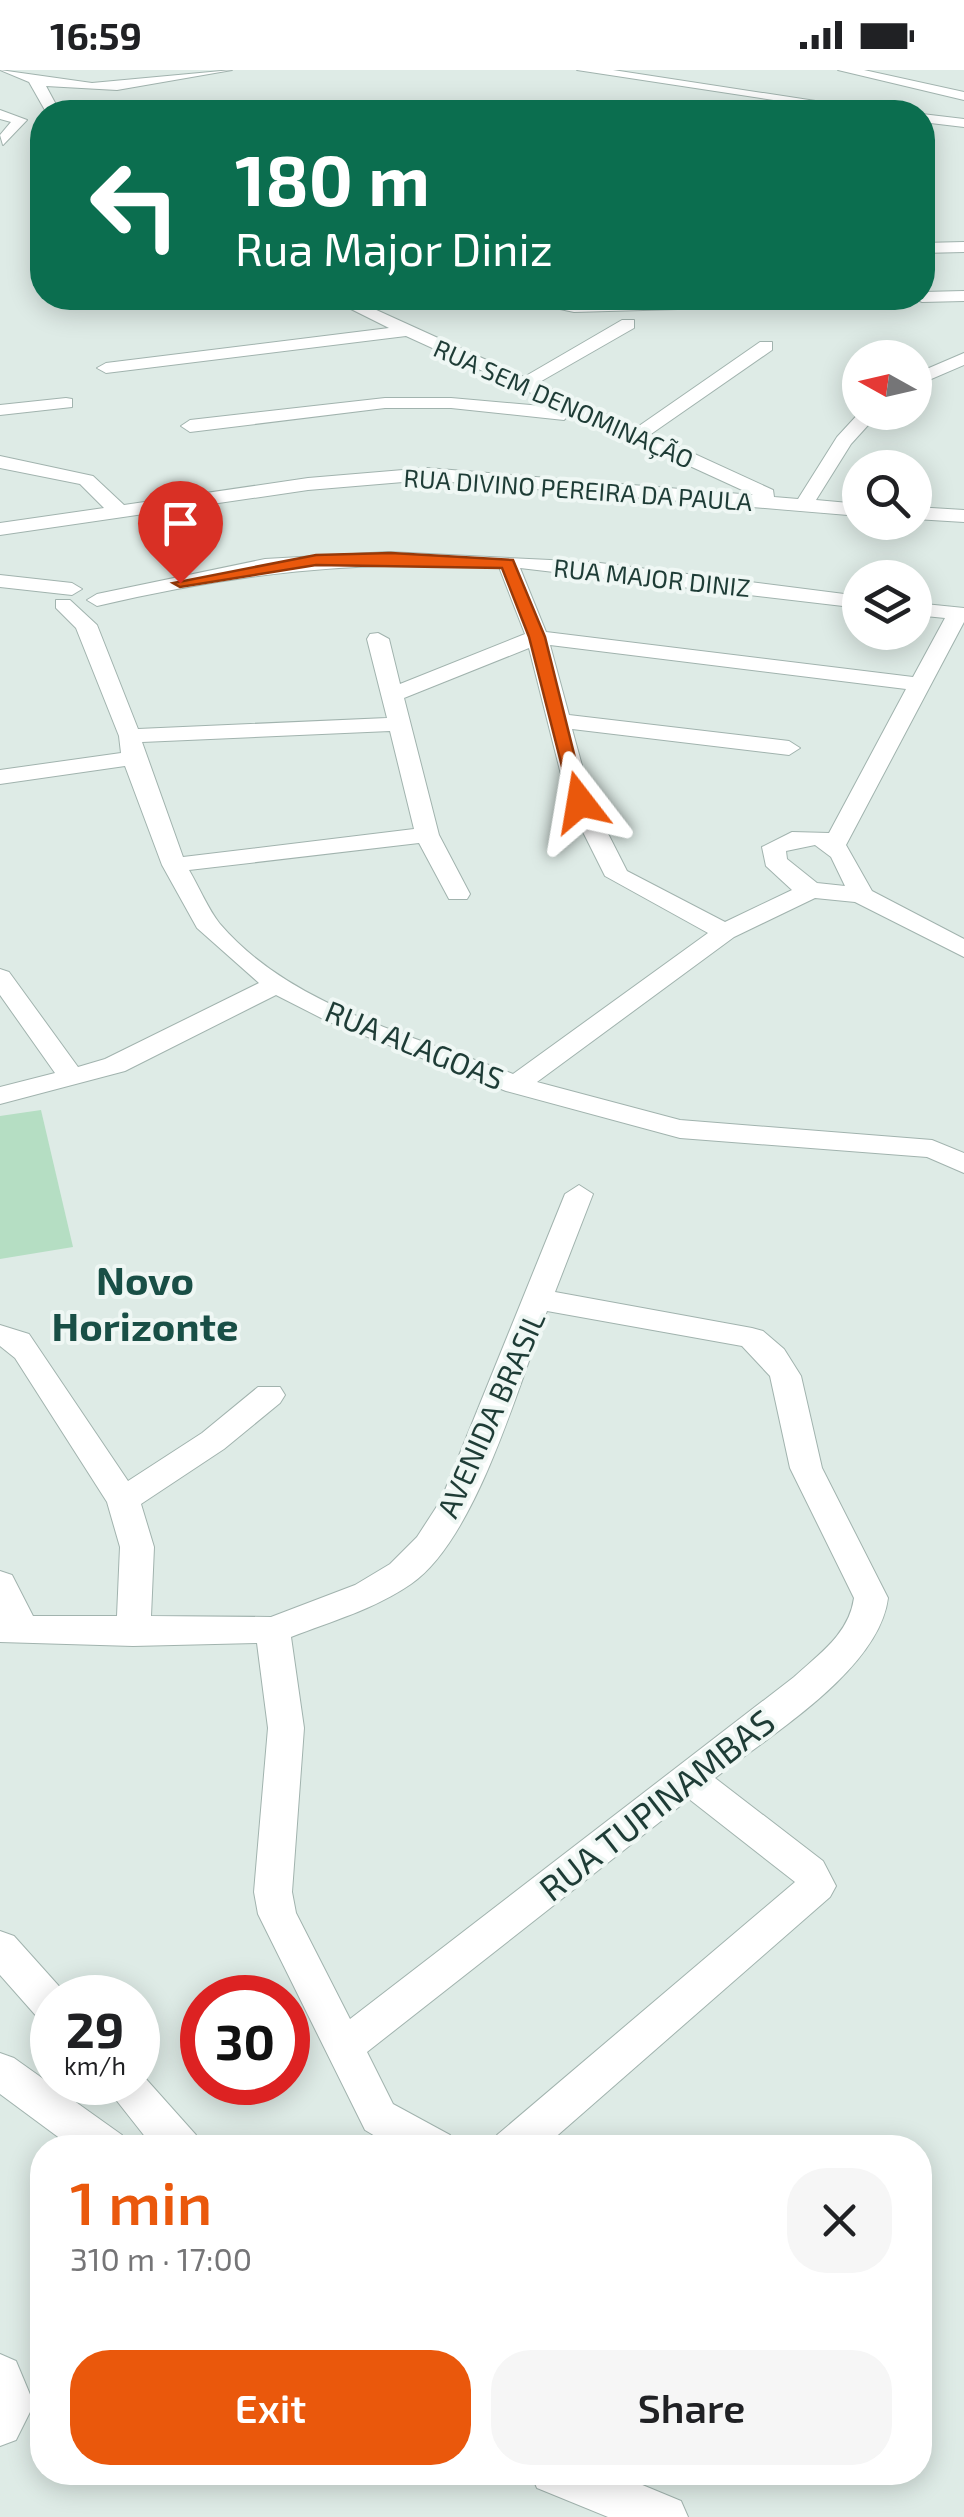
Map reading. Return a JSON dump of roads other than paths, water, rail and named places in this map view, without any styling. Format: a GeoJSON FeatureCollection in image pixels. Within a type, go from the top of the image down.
{"type":"FeatureCollection","features":[{"type":"Feature","properties":{"kind":"street"},"geometry":{"type":"LineString","coordinates":[[7,70],[42,97],[126,88],[225,70]]}},
{"type":"Feature","properties":{"kind":"street"},"geometry":{"type":"LineString","coordinates":[[584,70],[774,100]]}},
{"type":"Feature","properties":{"kind":"street"},"geometry":{"type":"LineString","coordinates":[[845,70],[964,96]]}},
{"type":"Feature","properties":{"kind":"street"},"geometry":{"type":"LineString","coordinates":[[0,114],[20,120],[2,142]]}},
{"type":"Feature","properties":{"kind":"street"},"geometry":{"type":"LineString","coordinates":[[935,120],[964,123]]}},
{"type":"Feature","properties":{"kind":"street"},"geometry":{"type":"LineString","coordinates":[[2,142],[30,131]]}},
{"type":"Feature","properties":{"kind":"street"},"geometry":{"type":"LineString","coordinates":[[935,248],[964,248]]}},
{"type":"Feature","properties":{"kind":"street"},"geometry":{"type":"LineString","coordinates":[[935,297],[964,296]]}},
{"type":"Feature","properties":{"kind":"street","name":"RUA SEM DENOMINAÇÃO"},"geometry":{"type":"LineString","coordinates":[[361,310],[797,506]]}},
{"type":"Feature","properties":{"kind":"street"},"geometry":{"type":"LineString","coordinates":[[522,385],[628,324],[584,310]]}},
{"type":"Feature","properties":{"kind":"street"},"geometry":{"type":"LineString","coordinates":[[106,368],[406,331]]}},
{"type":"Feature","properties":{"kind":"street"},"geometry":{"type":"LineString","coordinates":[[636,436],[766,346]]}},
{"type":"Feature","properties":{"kind":"street"},"geometry":{"type":"LineString","coordinates":[[932,373],[964,358]]}},
{"type":"Feature","properties":{"kind":"street"},"geometry":{"type":"LineString","coordinates":[[0,410],[66,403]]}},
{"type":"Feature","properties":{"kind":"street"},"geometry":{"type":"LineString","coordinates":[[190,426],[386,404],[451,404],[592,417]]}},
{"type":"Feature","properties":{"kind":"street"},"geometry":{"type":"LineString","coordinates":[[797,506],[854,430]]}},
{"type":"Feature","properties":{"kind":"street"},"geometry":{"type":"LineString","coordinates":[[0,445],[38,468]]}},
{"type":"Feature","properties":{"kind":"street"},"geometry":{"type":"LineString","coordinates":[[0,462],[86,480],[121,513]]}},
{"type":"Feature","properties":{"kind":"street","name":"RUA DIVINO PEREIRA DA PAULA"},"geometry":{"type":"LineString","coordinates":[[0,530],[308,484],[427,474],[842,509]]}},
{"type":"Feature","properties":{"kind":"street"},"geometry":{"type":"LineString","coordinates":[[932,514],[964,516]]}},
{"type":"Feature","properties":{"kind":"street","name":"RUA MAJOR DINIZ"},"geometry":{"type":"LineString","coordinates":[[80,602],[316,560],[391,558],[508,563],[842,600]]}},
{"type":"Feature","properties":{"kind":"street"},"geometry":{"type":"LineString","coordinates":[[508,563],[537,637],[580,802],[618,876],[725,932]]}},
{"type":"Feature","properties":{"kind":"street"},"geometry":{"type":"LineString","coordinates":[[10,583],[80,602]]}},
{"type":"Feature","properties":{"kind":"street","name":"RUA ALAGOAS"},"geometry":{"type":"LineString","coordinates":[[80,602],[174,865],[210,928],[276,985],[336,1014],[516,1085],[680,1129],[932,1149],[964,1164]]}},
{"type":"Feature","properties":{"kind":"street"},"geometry":{"type":"LineString","coordinates":[[835,844],[898,730],[917,684],[961,615],[932,611]]}},
{"type":"Feature","properties":{"kind":"street"},"geometry":{"type":"LineString","coordinates":[[393,694],[537,637],[917,684]]}},
{"type":"Feature","properties":{"kind":"street"},"geometry":{"type":"LineString","coordinates":[[378,639],[426,835],[458,894]]}},
{"type":"Feature","properties":{"kind":"street"},"geometry":{"type":"LineString","coordinates":[[560,721],[788,748]]}},
{"type":"Feature","properties":{"kind":"street"},"geometry":{"type":"LineString","coordinates":[[0,777],[132,747],[399,724]]}},
{"type":"Feature","properties":{"kind":"street"},"geometry":{"type":"LineString","coordinates":[[174,865],[426,835]]}},
{"type":"Feature","properties":{"kind":"street"},"geometry":{"type":"LineString","coordinates":[[861,895],[850,862],[835,844],[819,836],[790,839],[774,847],[775,861],[792,879],[811,890],[861,895],[964,949]]}},
{"type":"Feature","properties":{"kind":"street"},"geometry":{"type":"LineString","coordinates":[[516,1085],[725,932],[811,890]]}},
{"type":"Feature","properties":{"kind":"street"},"geometry":{"type":"LineString","coordinates":[[0,977],[72,1078]]}},
{"type":"Feature","properties":{"kind":"street"},"geometry":{"type":"LineString","coordinates":[[0,1096],[116,1065],[276,985]]}},
{"type":"Feature","properties":{"kind":"street","name":"AVENIDA BRASIL"},"geometry":{"type":"LineString","coordinates":[[12,1630],[273,1630],[367,1594],[402,1572],[428,1546],[456,1503],[579,1194]]}},
{"type":"Feature","properties":{"kind":"street","name":"RUA TUPINAMBAS"},"geometry":{"type":"LineString","coordinates":[[346,2045],[806,1686],[862,1628],[871,1611],[871,1598],[830,1521],[799,1450],[785,1376],[773,1357],[752,1338],[540,1300]]}},
{"type":"Feature","properties":{"kind":"street"},"geometry":{"type":"LineString","coordinates":[[13,1343],[123,1500],[137,1547],[133,1633]]}},
{"type":"Feature","properties":{"kind":"street"},"geometry":{"type":"LineString","coordinates":[[123,1500],[213,1441],[269,1395]]}},
{"type":"Feature","properties":{"kind":"street"},"geometry":{"type":"LineString","coordinates":[[0,1584],[12,1630]]}},
{"type":"Feature","properties":{"kind":"street"},"geometry":{"type":"LineString","coordinates":[[273,1630],[286,1728],[273,1892],[288,1941],[346,2045],[376,2132]]}},
{"type":"Feature","properties":{"kind":"street"},"geometry":{"type":"LineString","coordinates":[[527,2135],[816,1886],[810,1872],[690,1778]]}},
{"type":"Feature","properties":{"kind":"street"},"geometry":{"type":"LineString","coordinates":[[0,1948],[30,1981]]}},
{"type":"Feature","properties":{"kind":"street"},"geometry":{"type":"LineString","coordinates":[[0,2072],[88,2135]]}},
{"type":"Feature","properties":{"kind":"street"},"geometry":{"type":"LineString","coordinates":[[143,2105],[169,2135]]}},
{"type":"Feature","properties":{"kind":"street"},"geometry":{"type":"LineString","coordinates":[[585,2485],[664,2517]]}},
{"type":"Feature","properties":{"kind":"district","name":"Novo Horizonte"},"geometry":{"type":"Point","coordinates":[145,1302]}}]}
